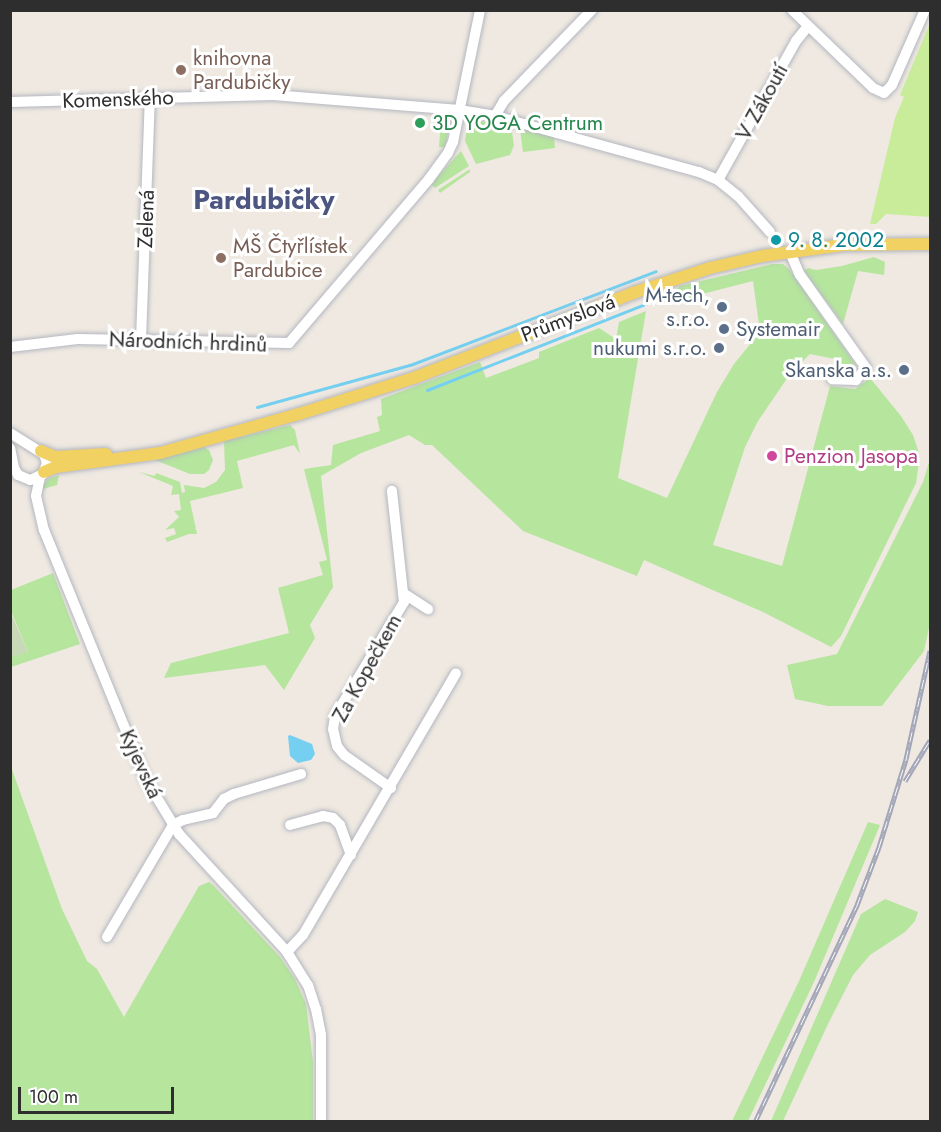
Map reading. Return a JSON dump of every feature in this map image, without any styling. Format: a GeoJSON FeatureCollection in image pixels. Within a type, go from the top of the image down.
{"type":"FeatureCollection","features":[{"type":"Feature","properties":{"kind":"main road","name":"Průmyslová"},"geometry":{"type":"LineString","coordinates":[[42,475],[56,467],[160,453],[299,414],[414,378],[680,277],[790,252],[843,245],[930,243]]}},
{"type":"Feature","properties":{"kind":"main road","name":"Průmyslová"},"geometry":{"type":"LineString","coordinates":[[38,449],[55,457],[112,454],[214,437]]}},
{"type":"Feature","properties":{"kind":"street","name":"Národních hrdinů"},"geometry":{"type":"LineString","coordinates":[[10,346],[67,339],[289,343],[436,171],[453,142],[480,10]]}},
{"type":"Feature","properties":{"kind":"street"},"geometry":{"type":"LineString","coordinates":[[495,116],[504,101],[592,10]]}},
{"type":"Feature","properties":{"kind":"street"},"geometry":{"type":"LineString","coordinates":[[792,10],[873,88],[885,93],[897,75],[925,10]]}},
{"type":"Feature","properties":{"kind":"street","name":"V Zákoutí"},"geometry":{"type":"LineString","coordinates":[[718,180],[796,41],[808,26]]}},
{"type":"Feature","properties":{"kind":"street","name":"Komenského"},"geometry":{"type":"LineString","coordinates":[[10,102],[282,95],[459,110],[495,116],[685,168],[718,180],[745,203],[770,232]]}},
{"type":"Feature","properties":{"kind":"street","name":"Zelená"},"geometry":{"type":"LineString","coordinates":[[141,340],[150,97]]}},
{"type":"Feature","properties":{"kind":"street"},"geometry":{"type":"LineString","coordinates":[[790,252],[800,275],[867,368],[856,380],[832,379]]}},
{"type":"Feature","properties":{"kind":"street"},"geometry":{"type":"LineString","coordinates":[[10,433],[38,449],[46,460],[42,475],[27,480],[18,475],[10,448]]}},
{"type":"Feature","properties":{"kind":"street"},"geometry":{"type":"LineString","coordinates":[[13,463],[21,449],[38,449]]}},
{"type":"Feature","properties":{"kind":"street","name":"Kyjevská"},"geometry":{"type":"LineString","coordinates":[[18,475],[27,487],[34,513],[49,542]]}},
{"type":"Feature","properties":{"kind":"street","name":"Kyjevská"},"geometry":{"type":"LineString","coordinates":[[42,475],[36,486],[37,503],[49,542],[139,764],[173,825],[287,952],[308,985],[318,1016],[322,1045],[321,1122]]}},
{"type":"Feature","properties":{"kind":"street","name":"Za Kopečkem"},"geometry":{"type":"LineString","coordinates":[[391,788],[340,751],[333,724],[404,602],[392,491]]}},
{"type":"Feature","properties":{"kind":"street","name":"Za Kopečkem"},"geometry":{"type":"LineString","coordinates":[[403,593],[429,609]]}},
{"type":"Feature","properties":{"kind":"street"},"geometry":{"type":"LineString","coordinates":[[287,952],[303,935],[391,788],[456,673]]}},
{"type":"Feature","properties":{"kind":"street"},"geometry":{"type":"LineString","coordinates":[[107,937],[173,825],[183,820],[213,813],[224,799],[234,794],[301,774]]}},
{"type":"Feature","properties":{"kind":"street"},"geometry":{"type":"LineString","coordinates":[[290,825],[322,816],[333,818],[340,825],[351,855]]}},
{"type":"Feature","properties":{"kind":"green space"},"geometry":{"type":"Polygon","coordinates":[[[930,23],[930,217],[886,214],[876,224],[870,224],[895,118],[904,97],[900,95],[930,23]]]}},
{"type":"Feature","properties":{"kind":"green space"},"geometry":{"type":"Polygon","coordinates":[[[441,120],[446,121],[449,128],[445,147],[439,147],[441,120]]]}},
{"type":"Feature","properties":{"kind":"green space"},"geometry":{"type":"Polygon","coordinates":[[[473,120],[511,126],[514,145],[510,155],[476,164],[465,141],[467,126],[473,120]]]}},
{"type":"Feature","properties":{"kind":"green space"},"geometry":{"type":"Polygon","coordinates":[[[520,129],[554,137],[555,148],[523,152],[520,129]]]}},
{"type":"Feature","properties":{"kind":"green space"},"geometry":{"type":"Polygon","coordinates":[[[461,151],[469,166],[435,188],[431,184],[461,151]]]}},
{"type":"Feature","properties":{"kind":"green space"},"geometry":{"type":"Polygon","coordinates":[[[470,169],[470,172],[440,193],[438,190],[470,169]]]}},
{"type":"Feature","properties":{"kind":"green space"},"geometry":{"type":"Polygon","coordinates":[[[874,257],[885,262],[884,275],[858,271],[843,324],[804,271],[808,268],[816,270],[842,266],[874,257]]]}},
{"type":"Feature","properties":{"kind":"green space"},"geometry":{"type":"Polygon","coordinates":[[[772,264],[783,264],[789,269],[856,365],[851,375],[832,374],[835,359],[810,354],[790,374],[758,421],[745,447],[713,545],[782,566],[830,386],[855,389],[870,378],[901,416],[913,435],[920,456],[916,483],[841,636],[831,647],[765,613],[644,560],[637,576],[523,531],[432,445],[425,445],[409,435],[361,453],[321,476],[333,587],[310,625],[315,638],[284,690],[265,665],[164,678],[171,663],[289,633],[278,588],[323,575],[319,562],[327,560],[304,469],[331,465],[333,445],[380,431],[377,417],[382,415],[381,399],[480,362],[486,378],[539,358],[539,352],[599,328],[616,339],[619,322],[646,311],[618,478],[667,498],[717,392],[734,364],[760,332],[753,281],[675,301],[673,297],[668,299],[669,295],[680,286],[772,264]]]}},
{"type":"Feature","properties":{"kind":"green space"},"geometry":{"type":"Polygon","coordinates":[[[290,425],[295,430],[300,454],[294,445],[237,461],[243,488],[190,501],[197,534],[189,534],[167,542],[165,538],[176,534],[174,528],[165,530],[179,517],[174,511],[181,510],[179,494],[171,495],[173,486],[139,472],[155,476],[156,473],[180,482],[182,493],[185,492],[184,485],[204,488],[216,482],[225,470],[224,441],[290,425]]]}},
{"type":"Feature","properties":{"kind":"green space"},"geometry":{"type":"Polygon","coordinates":[[[203,447],[209,450],[213,460],[209,470],[204,474],[190,474],[155,460],[203,447]]]}},
{"type":"Feature","properties":{"kind":"green space"},"geometry":{"type":"Polygon","coordinates":[[[930,459],[930,623],[924,651],[882,706],[828,706],[795,699],[787,665],[837,654],[923,482],[930,459]]]}},
{"type":"Feature","properties":{"kind":"green space"},"geometry":{"type":"Polygon","coordinates":[[[59,475],[57,485],[39,490],[48,479],[59,475]]]}},
{"type":"Feature","properties":{"kind":"green space"},"geometry":{"type":"Polygon","coordinates":[[[53,573],[80,644],[11,667],[10,657],[28,652],[11,611],[11,590],[53,573]]]}},
{"type":"Feature","properties":{"kind":"green space"},"geometry":{"type":"Polygon","coordinates":[[[10,611],[28,652],[11,657],[10,657],[10,611]]]}},
{"type":"Feature","properties":{"kind":"green space"},"geometry":{"type":"Polygon","coordinates":[[[10,764],[62,909],[87,961],[97,969],[124,1017],[199,886],[209,882],[280,957],[295,979],[306,1004],[313,1062],[313,1121],[11,1121],[10,764]]]}},
{"type":"Feature","properties":{"kind":"green space"},"geometry":{"type":"Polygon","coordinates":[[[868,822],[880,825],[814,982],[748,1121],[732,1121],[799,981],[868,822]]]}},
{"type":"Feature","properties":{"kind":"green space"},"geometry":{"type":"Polygon","coordinates":[[[885,899],[918,912],[915,921],[905,932],[870,955],[853,975],[783,1121],[771,1121],[861,914],[885,899]]]}},
{"type":"Feature","properties":{"kind":"water"},"geometry":{"type":"Polygon","coordinates":[[[288,736],[312,744],[315,754],[311,760],[298,763],[290,756],[288,736]]]}},
{"type":"Feature","properties":{"kind":"waterway"},"geometry":{"type":"LineString","coordinates":[[257,407],[410,365],[656,271]]}},
{"type":"Feature","properties":{"kind":"waterway"},"geometry":{"type":"LineString","coordinates":[[427,390],[643,305]]}},
{"type":"Feature","properties":{"kind":"railway"},"geometry":{"type":"LineString","coordinates":[[755,1122],[857,905],[879,847],[906,759],[930,651]]}},
{"type":"Feature","properties":{"kind":"railway"},"geometry":{"type":"LineString","coordinates":[[905,781],[930,740]]}},
{"type":"Feature","properties":{"kind":"place","name":"knihovna Pardubičky"},"geometry":{"type":"Point","coordinates":[181,70]}},
{"type":"Feature","properties":{"kind":"place","name":"3D YOGA Centrum"},"geometry":{"type":"Point","coordinates":[420,123]}},
{"type":"Feature","properties":{"kind":"place","name":"9. 8. 2002"},"geometry":{"type":"Point","coordinates":[776,240]}},
{"type":"Feature","properties":{"kind":"place","name":"MŠ Čtyřlístek Pardubice"},"geometry":{"type":"Point","coordinates":[221,258]}},
{"type":"Feature","properties":{"kind":"place","name":"M-tech, s.r.o."},"geometry":{"type":"Point","coordinates":[722,307]}},
{"type":"Feature","properties":{"kind":"place","name":"Systemair"},"geometry":{"type":"Point","coordinates":[724,329]}},
{"type":"Feature","properties":{"kind":"place","name":"nukumi s.r.o."},"geometry":{"type":"Point","coordinates":[719,348]}},
{"type":"Feature","properties":{"kind":"place","name":"Skanska a.s."},"geometry":{"type":"Point","coordinates":[904,370]}},
{"type":"Feature","properties":{"kind":"place","name":"Penzion Jasopa"},"geometry":{"type":"Point","coordinates":[772,456]}},
{"type":"Feature","properties":{"kind":"district","name":"Pardubičky"},"geometry":{"type":"Point","coordinates":[264,200]}}]}
